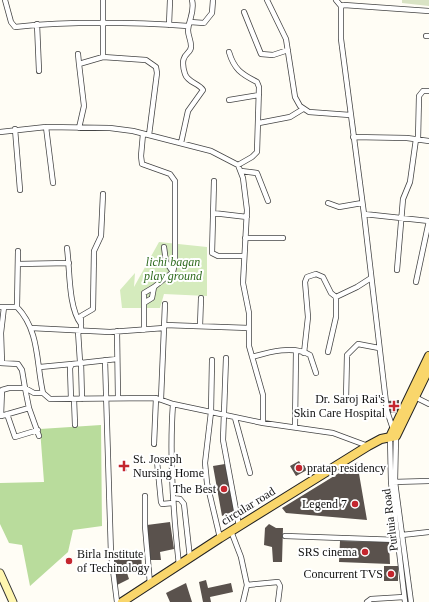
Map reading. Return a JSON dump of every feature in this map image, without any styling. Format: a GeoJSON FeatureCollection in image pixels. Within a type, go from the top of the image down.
{"type":"FeatureCollection","features":[{"type":"Feature","properties":{"kind":"main road"},"geometry":{"type":"LineString","coordinates":[[393,434],[429,356]]}},
{"type":"Feature","properties":{"kind":"main road"},"geometry":{"type":"LineString","coordinates":[[393,434],[427,377],[429,368]]}},
{"type":"Feature","properties":{"kind":"main road","name":"circular road"},"geometry":{"type":"LineString","coordinates":[[122,602],[231,531],[368,446],[393,434]]}},
{"type":"Feature","properties":{"kind":"main road"},"geometry":{"type":"LineString","coordinates":[[0,573],[13,602]]}},
{"type":"Feature","properties":{"kind":"street"},"geometry":{"type":"LineString","coordinates":[[5,0],[13,26],[15,27],[37,24],[102,22],[169,25],[204,23],[212,13],[213,0]]}},
{"type":"Feature","properties":{"kind":"street"},"geometry":{"type":"LineString","coordinates":[[103,0],[103,57]]}},
{"type":"Feature","properties":{"kind":"street"},"geometry":{"type":"LineString","coordinates":[[169,25],[170,0]]}},
{"type":"Feature","properties":{"kind":"street"},"geometry":{"type":"LineString","coordinates":[[181,143],[188,111],[203,90],[187,78],[184,68],[183,58],[191,46],[188,35],[189,24],[194,10],[192,0]]}},
{"type":"Feature","properties":{"kind":"street"},"geometry":{"type":"LineString","coordinates":[[267,0],[283,31],[288,50],[295,97],[300,106],[303,109],[318,113],[350,115]]}},
{"type":"Feature","properties":{"kind":"street"},"geometry":{"type":"LineString","coordinates":[[336,0],[341,6],[344,5],[429,12]]}},
{"type":"Feature","properties":{"kind":"street","name":"Purluia Road"},"geometry":{"type":"LineString","coordinates":[[341,6],[340,39],[364,214],[387,410],[393,434],[393,482],[404,600]]}},
{"type":"Feature","properties":{"kind":"street"},"geometry":{"type":"LineString","coordinates":[[244,12],[261,54],[273,55],[288,50]]}},
{"type":"Feature","properties":{"kind":"street"},"geometry":{"type":"LineString","coordinates":[[37,24],[39,71]]}},
{"type":"Feature","properties":{"kind":"street"},"geometry":{"type":"LineString","coordinates":[[229,52],[233,65],[245,77],[257,82],[259,95],[257,152],[252,157],[238,165]]}},
{"type":"Feature","properties":{"kind":"street"},"geometry":{"type":"LineString","coordinates":[[78,54],[84,106],[79,128]]}},
{"type":"Feature","properties":{"kind":"street"},"geometry":{"type":"LineString","coordinates":[[79,64],[103,57],[146,60],[156,67],[157,73],[141,156],[142,164],[170,174],[175,178],[176,263],[173,272],[144,293],[144,330]]}},
{"type":"Feature","properties":{"kind":"street"},"geometry":{"type":"LineString","coordinates":[[397,270],[404,195],[410,182],[417,140],[419,96],[423,91],[429,91]]}},
{"type":"Feature","properties":{"kind":"street"},"geometry":{"type":"LineString","coordinates":[[229,100],[259,95]]}},
{"type":"Feature","properties":{"kind":"street"},"geometry":{"type":"LineString","coordinates":[[259,123],[290,117],[303,109]]}},
{"type":"Feature","properties":{"kind":"street"},"geometry":{"type":"LineString","coordinates":[[46,127],[53,183]]}},
{"type":"Feature","properties":{"kind":"street"},"geometry":{"type":"LineString","coordinates":[[0,132],[46,127],[110,128],[211,151],[238,165],[241,171],[245,193],[247,217],[243,283],[249,313],[249,346],[257,369],[263,396],[263,423]]}},
{"type":"Feature","properties":{"kind":"street"},"geometry":{"type":"LineString","coordinates":[[15,130],[20,190]]}},
{"type":"Feature","properties":{"kind":"street"},"geometry":{"type":"LineString","coordinates":[[353,137],[429,141]]}},
{"type":"Feature","properties":{"kind":"street"},"geometry":{"type":"LineString","coordinates":[[241,171],[258,173],[268,201]]}},
{"type":"Feature","properties":{"kind":"street"},"geometry":{"type":"LineString","coordinates":[[214,181],[211,249],[213,255],[244,256]]}},
{"type":"Feature","properties":{"kind":"street"},"geometry":{"type":"LineString","coordinates":[[82,399],[81,316],[93,309],[94,251],[101,236],[102,194]]}},
{"type":"Feature","properties":{"kind":"street"},"geometry":{"type":"LineString","coordinates":[[328,203],[339,207],[362,203]]}},
{"type":"Feature","properties":{"kind":"street"},"geometry":{"type":"LineString","coordinates":[[213,214],[247,217]]}},
{"type":"Feature","properties":{"kind":"street"},"geometry":{"type":"LineString","coordinates":[[364,214],[401,216],[429,221],[416,282]]}},
{"type":"Feature","properties":{"kind":"street"},"geometry":{"type":"LineString","coordinates":[[245,238],[284,238]]}},
{"type":"Feature","properties":{"kind":"street"},"geometry":{"type":"LineString","coordinates":[[164,247],[166,262],[173,272]]}},
{"type":"Feature","properties":{"kind":"street"},"geometry":{"type":"LineString","coordinates":[[67,248],[74,309],[81,324]]}},
{"type":"Feature","properties":{"kind":"street"},"geometry":{"type":"LineString","coordinates":[[18,251],[17,307],[31,328],[40,367],[43,393]]}},
{"type":"Feature","properties":{"kind":"street"},"geometry":{"type":"LineString","coordinates":[[18,264],[69,262]]}},
{"type":"Feature","properties":{"kind":"street"},"geometry":{"type":"LineString","coordinates":[[304,353],[308,317],[306,279],[313,274],[320,275],[326,281],[332,293],[336,296],[336,316],[328,352]]}},
{"type":"Feature","properties":{"kind":"street"},"geometry":{"type":"LineString","coordinates":[[336,296],[357,287],[371,278]]}},
{"type":"Feature","properties":{"kind":"street"},"geometry":{"type":"LineString","coordinates":[[144,303],[152,298],[154,287]]}},
{"type":"Feature","properties":{"kind":"street"},"geometry":{"type":"LineString","coordinates":[[200,326],[201,298]]}},
{"type":"Feature","properties":{"kind":"street"},"geometry":{"type":"LineString","coordinates":[[161,399],[165,304]]}},
{"type":"Feature","properties":{"kind":"street"},"geometry":{"type":"LineString","coordinates":[[17,307],[2,307],[1,363],[18,364],[22,370],[29,408],[39,436]]}},
{"type":"Feature","properties":{"kind":"street"},"geometry":{"type":"LineString","coordinates":[[31,328],[80,331],[117,331],[200,326],[249,328]]}},
{"type":"Feature","properties":{"kind":"street"},"geometry":{"type":"LineString","coordinates":[[117,331],[118,398]]}},
{"type":"Feature","properties":{"kind":"street"},"geometry":{"type":"LineString","coordinates":[[346,400],[346,359],[348,352],[358,344],[379,348]]}},
{"type":"Feature","properties":{"kind":"street"},"geometry":{"type":"LineString","coordinates":[[252,357],[271,352],[296,351],[304,353],[312,359],[316,373]]}},
{"type":"Feature","properties":{"kind":"street"},"geometry":{"type":"LineString","coordinates":[[295,426],[296,351]]}},
{"type":"Feature","properties":{"kind":"street"},"geometry":{"type":"LineString","coordinates":[[226,358],[223,440],[239,526]]}},
{"type":"Feature","properties":{"kind":"street"},"geometry":{"type":"LineString","coordinates":[[40,367],[118,359]]}},
{"type":"Feature","properties":{"kind":"street"},"geometry":{"type":"LineString","coordinates":[[105,360],[106,399],[108,408],[111,554],[117,602]]}},
{"type":"Feature","properties":{"kind":"street"},"geometry":{"type":"LineString","coordinates":[[212,360],[211,412],[205,463],[207,483],[220,538]]}},
{"type":"Feature","properties":{"kind":"street"},"geometry":{"type":"LineString","coordinates":[[72,364],[70,368],[75,425]]}},
{"type":"Feature","properties":{"kind":"street"},"geometry":{"type":"LineString","coordinates":[[29,408],[1,416],[0,396],[4,389],[25,388],[34,393],[43,393],[50,399],[156,398],[173,404],[225,416],[333,433],[368,446]]}},
{"type":"Feature","properties":{"kind":"street"},"geometry":{"type":"LineString","coordinates":[[414,397],[429,404]]}},
{"type":"Feature","properties":{"kind":"street"},"geometry":{"type":"LineString","coordinates":[[154,444],[156,398]]}},
{"type":"Feature","properties":{"kind":"street"},"geometry":{"type":"LineString","coordinates":[[173,404],[170,447],[173,504],[179,565]]}},
{"type":"Feature","properties":{"kind":"street"},"geometry":{"type":"LineString","coordinates":[[7,414],[15,437],[38,430]]}},
{"type":"Feature","properties":{"kind":"street"},"geometry":{"type":"LineString","coordinates":[[236,418],[250,472]]}},
{"type":"Feature","properties":{"kind":"street"},"geometry":{"type":"LineString","coordinates":[[157,461],[161,502],[162,504],[173,504]]}},
{"type":"Feature","properties":{"kind":"street"},"geometry":{"type":"LineString","coordinates":[[393,482],[429,481]]}},
{"type":"Feature","properties":{"kind":"street","name":"Purluia Road"},"geometry":{"type":"LineString","coordinates":[[393,482],[411,602]]}},
{"type":"Feature","properties":{"kind":"street"},"geometry":{"type":"LineString","coordinates":[[145,496],[145,526],[150,584]]}},
{"type":"Feature","properties":{"kind":"street"},"geometry":{"type":"LineString","coordinates":[[173,498],[180,499],[184,504],[190,558]]}},
{"type":"Feature","properties":{"kind":"street"},"geometry":{"type":"LineString","coordinates":[[107,520],[114,602]]}},
{"type":"Feature","properties":{"kind":"street"},"geometry":{"type":"LineString","coordinates":[[231,531],[241,557],[247,585],[243,602]]}},
{"type":"Feature","properties":{"kind":"street"},"geometry":{"type":"LineString","coordinates":[[402,534],[429,532]]}},
{"type":"Feature","properties":{"kind":"street"},"geometry":{"type":"LineString","coordinates":[[285,536],[398,540]]}},
{"type":"Feature","properties":{"kind":"street"},"geometry":{"type":"LineString","coordinates":[[247,585],[278,582],[280,586],[278,602]]}},
{"type":"Feature","properties":{"kind":"street"},"geometry":{"type":"LineString","coordinates":[[0,588],[8,588]]}},
{"type":"Feature","properties":{"kind":"street"},"geometry":{"type":"LineString","coordinates":[[367,602],[371,599],[404,600]]}},
{"type":"Feature","properties":{"kind":"green space"},"geometry":{"type":"Polygon","coordinates":[[[402,0],[429,0],[429,6],[402,3],[402,0]]]}},
{"type":"Feature","properties":{"kind":"green space","name":"lichi bagan play ground"},"geometry":{"type":"Polygon","coordinates":[[[159,242],[207,247],[207,296],[164,294],[160,308],[122,308],[120,290],[135,273],[134,287],[159,242]]]}},
{"type":"Feature","properties":{"kind":"green space"},"geometry":{"type":"Polygon","coordinates":[[[101,425],[102,526],[73,530],[68,552],[30,586],[22,545],[9,543],[0,524],[0,483],[44,482],[40,429],[101,425]]]}},
{"type":"Feature","properties":{"kind":"building"},"geometry":{"type":"Polygon","coordinates":[[[399,400],[399,413],[389,413],[388,401],[399,400]]]}},
{"type":"Feature","properties":{"kind":"building","name":"pratap residency"},"geometry":{"type":"Polygon","coordinates":[[[299,461],[307,470],[296,476],[290,466],[299,461]]]}},
{"type":"Feature","properties":{"kind":"building"},"geometry":{"type":"Polygon","coordinates":[[[357,462],[367,520],[286,513],[282,508],[357,462]]]}},
{"type":"Feature","properties":{"kind":"building"},"geometry":{"type":"Polygon","coordinates":[[[126,464],[127,471],[123,472],[122,465],[126,464]]]}},
{"type":"Feature","properties":{"kind":"building","name":"The Best"},"geometry":{"type":"Polygon","coordinates":[[[225,464],[234,511],[222,516],[213,466],[225,464]]]}},
{"type":"Feature","properties":{"kind":"building"},"geometry":{"type":"Polygon","coordinates":[[[170,522],[174,549],[160,552],[161,560],[150,560],[147,525],[170,522]]]}},
{"type":"Feature","properties":{"kind":"building"},"geometry":{"type":"Polygon","coordinates":[[[269,524],[276,528],[283,528],[282,562],[273,562],[272,547],[264,545],[265,528],[269,524]]]}},
{"type":"Feature","properties":{"kind":"building","name":"SRS cinema"},"geometry":{"type":"Polygon","coordinates":[[[340,541],[389,542],[390,564],[339,562],[340,541]]]}},
{"type":"Feature","properties":{"kind":"building"},"geometry":{"type":"Polygon","coordinates":[[[141,551],[142,570],[127,573],[129,579],[115,586],[112,555],[141,551]]]}},
{"type":"Feature","properties":{"kind":"building","name":"Concurrent TVS"},"geometry":{"type":"Polygon","coordinates":[[[384,566],[398,566],[398,581],[384,581],[384,566]]]}},
{"type":"Feature","properties":{"kind":"building"},"geometry":{"type":"Polygon","coordinates":[[[206,580],[208,588],[231,583],[233,592],[210,597],[211,602],[203,602],[199,582],[206,580]]]}},
{"type":"Feature","properties":{"kind":"building"},"geometry":{"type":"Polygon","coordinates":[[[186,583],[192,602],[170,602],[166,593],[186,583]]]}},
{"type":"Feature","properties":{"kind":"place","name":"Dr. Saroj Rai's Skin Care Hospital"},"geometry":{"type":"Point","coordinates":[394,406]}},
{"type":"Feature","properties":{"kind":"place","name":"St. Joseph Nursing Home"},"geometry":{"type":"Point","coordinates":[124,466]}},
{"type":"Feature","properties":{"kind":"place","name":"pratap residency"},"geometry":{"type":"Point","coordinates":[299,468]}},
{"type":"Feature","properties":{"kind":"place","name":"The Best"},"geometry":{"type":"Point","coordinates":[224,489]}},
{"type":"Feature","properties":{"kind":"place","name":"Legend 7"},"geometry":{"type":"Point","coordinates":[355,504]}},
{"type":"Feature","properties":{"kind":"place","name":"SRS cinema"},"geometry":{"type":"Point","coordinates":[365,552]}},
{"type":"Feature","properties":{"kind":"place","name":"Birla Institute of Techinology"},"geometry":{"type":"Point","coordinates":[69,561]}},
{"type":"Feature","properties":{"kind":"place","name":"Concurrent TVS"},"geometry":{"type":"Point","coordinates":[391,574]}}]}
